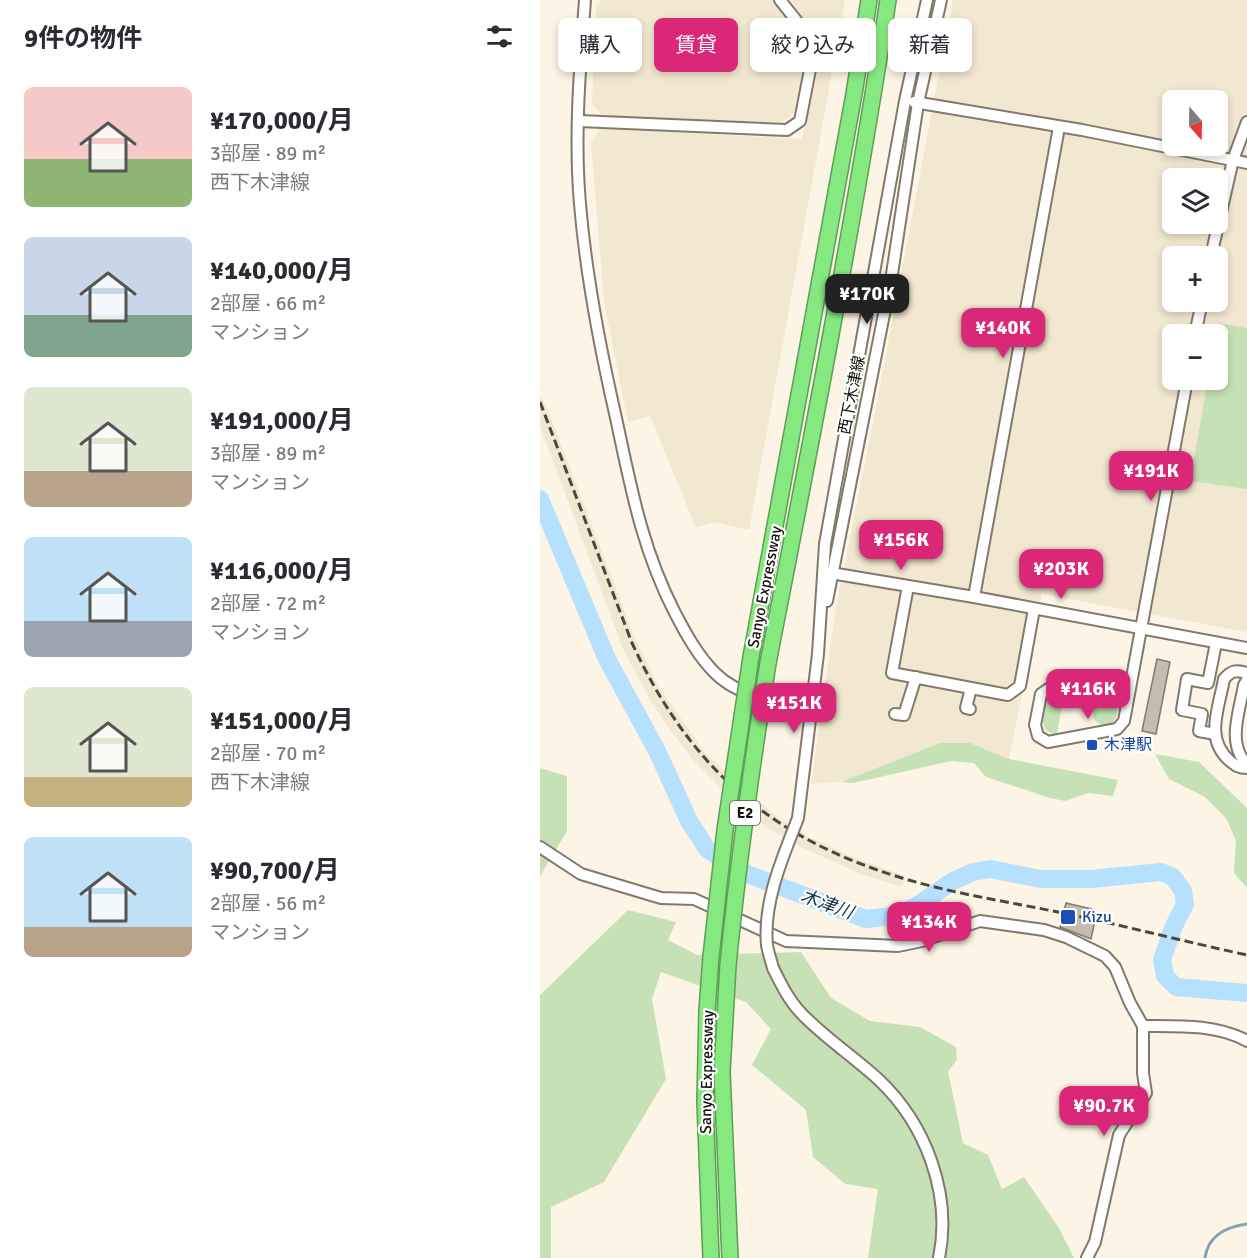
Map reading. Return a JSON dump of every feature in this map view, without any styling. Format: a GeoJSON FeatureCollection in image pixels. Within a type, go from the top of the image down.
{"type":"FeatureCollection","features":[{"type":"Feature","properties":{"kind":"highway","name":"Sanyo Expressway"},"geometry":{"type":"LineString","coordinates":[[711,1258],[705,1102],[707,1010],[725,830],[751,657],[854,94],[869,0]]}},
{"type":"Feature","properties":{"kind":"highway","name":"Sanyo Expressway"},"geometry":{"type":"LineString","coordinates":[[730,1258],[722,1072],[735,892],[768,663],[825,364],[873,98],[888,0]]}},
{"type":"Feature","properties":{"kind":"street"},"geometry":{"type":"LineString","coordinates":[[585,0],[579,122],[580,203],[587,268],[603,360],[637,518],[661,586],[698,652],[716,674],[737,689],[776,702],[812,706]]}},
{"type":"Feature","properties":{"kind":"street"},"geometry":{"type":"LineString","coordinates":[[579,122],[787,130],[800,121],[815,44],[780,0]]}},
{"type":"Feature","properties":{"kind":"street","name":"西下木津線"},"geometry":{"type":"LineString","coordinates":[[828,573],[825,544],[905,101],[927,0]]}},
{"type":"Feature","properties":{"kind":"street","name":"西下木津線"},"geometry":{"type":"LineString","coordinates":[[939,1258],[944,1214],[938,1182],[928,1151],[910,1118],[890,1090],[801,1013],[785,993],[773,968],[767,945],[768,914],[778,872],[798,818],[828,573],[892,274],[918,102],[941,0]]}},
{"type":"Feature","properties":{"kind":"street"},"geometry":{"type":"LineString","coordinates":[[905,101],[1059,127],[1247,163]]}},
{"type":"Feature","properties":{"kind":"street"},"geometry":{"type":"LineString","coordinates":[[1213,246],[1233,160],[1247,122]]}},
{"type":"Feature","properties":{"kind":"street"},"geometry":{"type":"LineString","coordinates":[[974,597],[1059,127]]}},
{"type":"Feature","properties":{"kind":"street"},"geometry":{"type":"LineString","coordinates":[[1128,697],[1054,685],[1041,694],[1035,724],[1038,736],[1047,742],[1117,729],[1124,721],[1185,390]]}},
{"type":"Feature","properties":{"kind":"street"},"geometry":{"type":"LineString","coordinates":[[828,573],[974,597],[1247,648]]}},
{"type":"Feature","properties":{"kind":"street"},"geometry":{"type":"LineString","coordinates":[[908,586],[892,673],[1008,695],[1020,686],[1034,609]]}},
{"type":"Feature","properties":{"kind":"street"},"geometry":{"type":"LineString","coordinates":[[1208,683],[1216,643]]}},
{"type":"Feature","properties":{"kind":"street"},"geometry":{"type":"LineString","coordinates":[[1247,673],[1235,670],[1224,679],[1215,734],[1222,754],[1239,768],[1247,766],[1235,741],[1243,719],[1244,685],[1247,680]]}},
{"type":"Feature","properties":{"kind":"street"},"geometry":{"type":"LineString","coordinates":[[895,714],[904,715],[916,677]]}},
{"type":"Feature","properties":{"kind":"street"},"geometry":{"type":"LineString","coordinates":[[1215,734],[1199,731],[1202,714],[1182,710],[1187,679],[1223,686]]}},
{"type":"Feature","properties":{"kind":"street"},"geometry":{"type":"LineString","coordinates":[[970,709],[966,708],[971,688]]}},
{"type":"Feature","properties":{"kind":"street"},"geometry":{"type":"LineString","coordinates":[[540,847],[581,874],[661,898],[694,899],[786,941],[898,946],[922,941],[980,921],[1044,930],[1066,937],[1105,956],[1115,967],[1130,1003],[1143,1026],[1143,1073],[1146,1093],[1119,1135],[1095,1242],[1087,1258]]}},
{"type":"Feature","properties":{"kind":"street"},"geometry":{"type":"LineString","coordinates":[[1143,1026],[1191,1026],[1238,1036],[1247,1041]]}},
{"type":"Feature","properties":{"kind":"shaded area"},"geometry":{"type":"Polygon","coordinates":[[[602,0],[774,0],[787,18],[750,18],[750,72],[803,72],[794,113],[783,122],[605,119],[592,104],[593,72],[642,72],[642,18],[595,18],[596,5],[602,0]]]}},
{"type":"Feature","properties":{"kind":"shaded area"},"geometry":{"type":"Polygon","coordinates":[[[790,0],[845,0],[842,18],[803,18],[790,0]]]}},
{"type":"Feature","properties":{"kind":"shaded area"},"geometry":{"type":"Polygon","coordinates":[[[953,0],[1247,0],[1247,632],[1042,594],[1009,759],[970,743],[940,743],[841,782],[811,784],[836,607],[939,72],[972,72],[972,18],[950,18],[953,0]]]}},
{"type":"Feature","properties":{"kind":"shaded area"},"geometry":{"type":"Polygon","coordinates":[[[817,72],[832,72],[749,530],[713,522],[696,528],[650,416],[628,422],[604,301],[591,142],[601,129],[802,139],[817,72]]]}},
{"type":"Feature","properties":{"kind":"shaded area"},"geometry":{"type":"Polygon","coordinates":[[[540,394],[634,636],[658,686],[706,754],[777,817],[807,836],[855,858],[905,876],[902,887],[861,874],[803,848],[770,830],[694,761],[672,732],[650,700],[623,649],[540,426],[540,394]]]}},
{"type":"Feature","properties":{"kind":"green space"},"geometry":{"type":"Polygon","coordinates":[[[1228,325],[1247,328],[1247,489],[1190,481],[1206,390],[1228,390],[1228,325]]]}},
{"type":"Feature","properties":{"kind":"green space"},"geometry":{"type":"Polygon","coordinates":[[[1056,692],[1064,693],[1057,734],[1050,732],[1043,723],[1044,708],[1056,692]]]}},
{"type":"Feature","properties":{"kind":"green space"},"geometry":{"type":"Polygon","coordinates":[[[1105,701],[1114,704],[1117,713],[1114,722],[1105,725],[1096,722],[1093,713],[1096,704],[1105,701]]]}},
{"type":"Feature","properties":{"kind":"green space"},"geometry":{"type":"Polygon","coordinates":[[[940,743],[970,743],[1009,759],[1118,780],[1113,796],[1088,793],[1065,801],[986,777],[974,763],[951,761],[853,783],[841,782],[940,743]]]}},
{"type":"Feature","properties":{"kind":"green space"},"geometry":{"type":"Polygon","coordinates":[[[1155,754],[1199,762],[1247,808],[1247,888],[1234,873],[1236,841],[1226,818],[1205,797],[1169,779],[1155,754]]]}},
{"type":"Feature","properties":{"kind":"green space"},"geometry":{"type":"Polygon","coordinates":[[[540,768],[567,776],[567,831],[540,876],[540,768]]]}},
{"type":"Feature","properties":{"kind":"green space"},"geometry":{"type":"Polygon","coordinates":[[[628,910],[676,922],[668,940],[697,955],[801,952],[831,998],[870,1021],[920,1027],[956,1047],[957,1059],[948,1072],[963,1143],[988,1155],[1002,1189],[1024,1177],[1059,1228],[1074,1258],[868,1258],[878,1189],[845,1184],[813,1157],[806,1110],[752,1065],[771,1029],[746,1002],[661,972],[652,999],[666,1079],[604,1182],[551,1207],[551,1258],[540,1258],[540,995],[628,910]]]}},
{"type":"Feature","properties":{"kind":"building"},"geometry":{"type":"Polygon","coordinates":[[[1157,659],[1170,662],[1156,734],[1142,731],[1157,659]]]}},
{"type":"Feature","properties":{"kind":"building"},"geometry":{"type":"Polygon","coordinates":[[[1066,903],[1092,909],[1091,915],[1096,916],[1091,939],[1060,927],[1066,903]]]}},
{"type":"Feature","properties":{"kind":"waterway","name":"木津川"},"geometry":{"type":"LineString","coordinates":[[540,499],[607,659],[657,751],[689,821],[707,849],[747,874],[866,919],[893,916],[915,907],[953,881],[973,872],[990,869],[1041,879],[1091,879],[1161,872],[1173,877],[1183,891],[1185,904],[1173,928],[1162,960],[1165,976],[1176,987],[1247,993]]}},
{"type":"Feature","properties":{"kind":"waterway"},"geometry":{"type":"LineString","coordinates":[[1205,1258],[1214,1238],[1232,1227],[1247,1224]]}},
{"type":"Feature","properties":{"kind":"railway"},"geometry":{"type":"LineString","coordinates":[[540,402],[632,643],[655,687],[680,727],[708,762],[739,792],[774,819],[812,842],[855,862],[902,878],[1247,955]]}},
{"type":"Feature","properties":{"kind":"place","name":"木津駅"},"geometry":{"type":"Point","coordinates":[1092,745]}},
{"type":"Feature","properties":{"kind":"place","name":"Kizu"},"geometry":{"type":"Point","coordinates":[1068,917]}}]}
